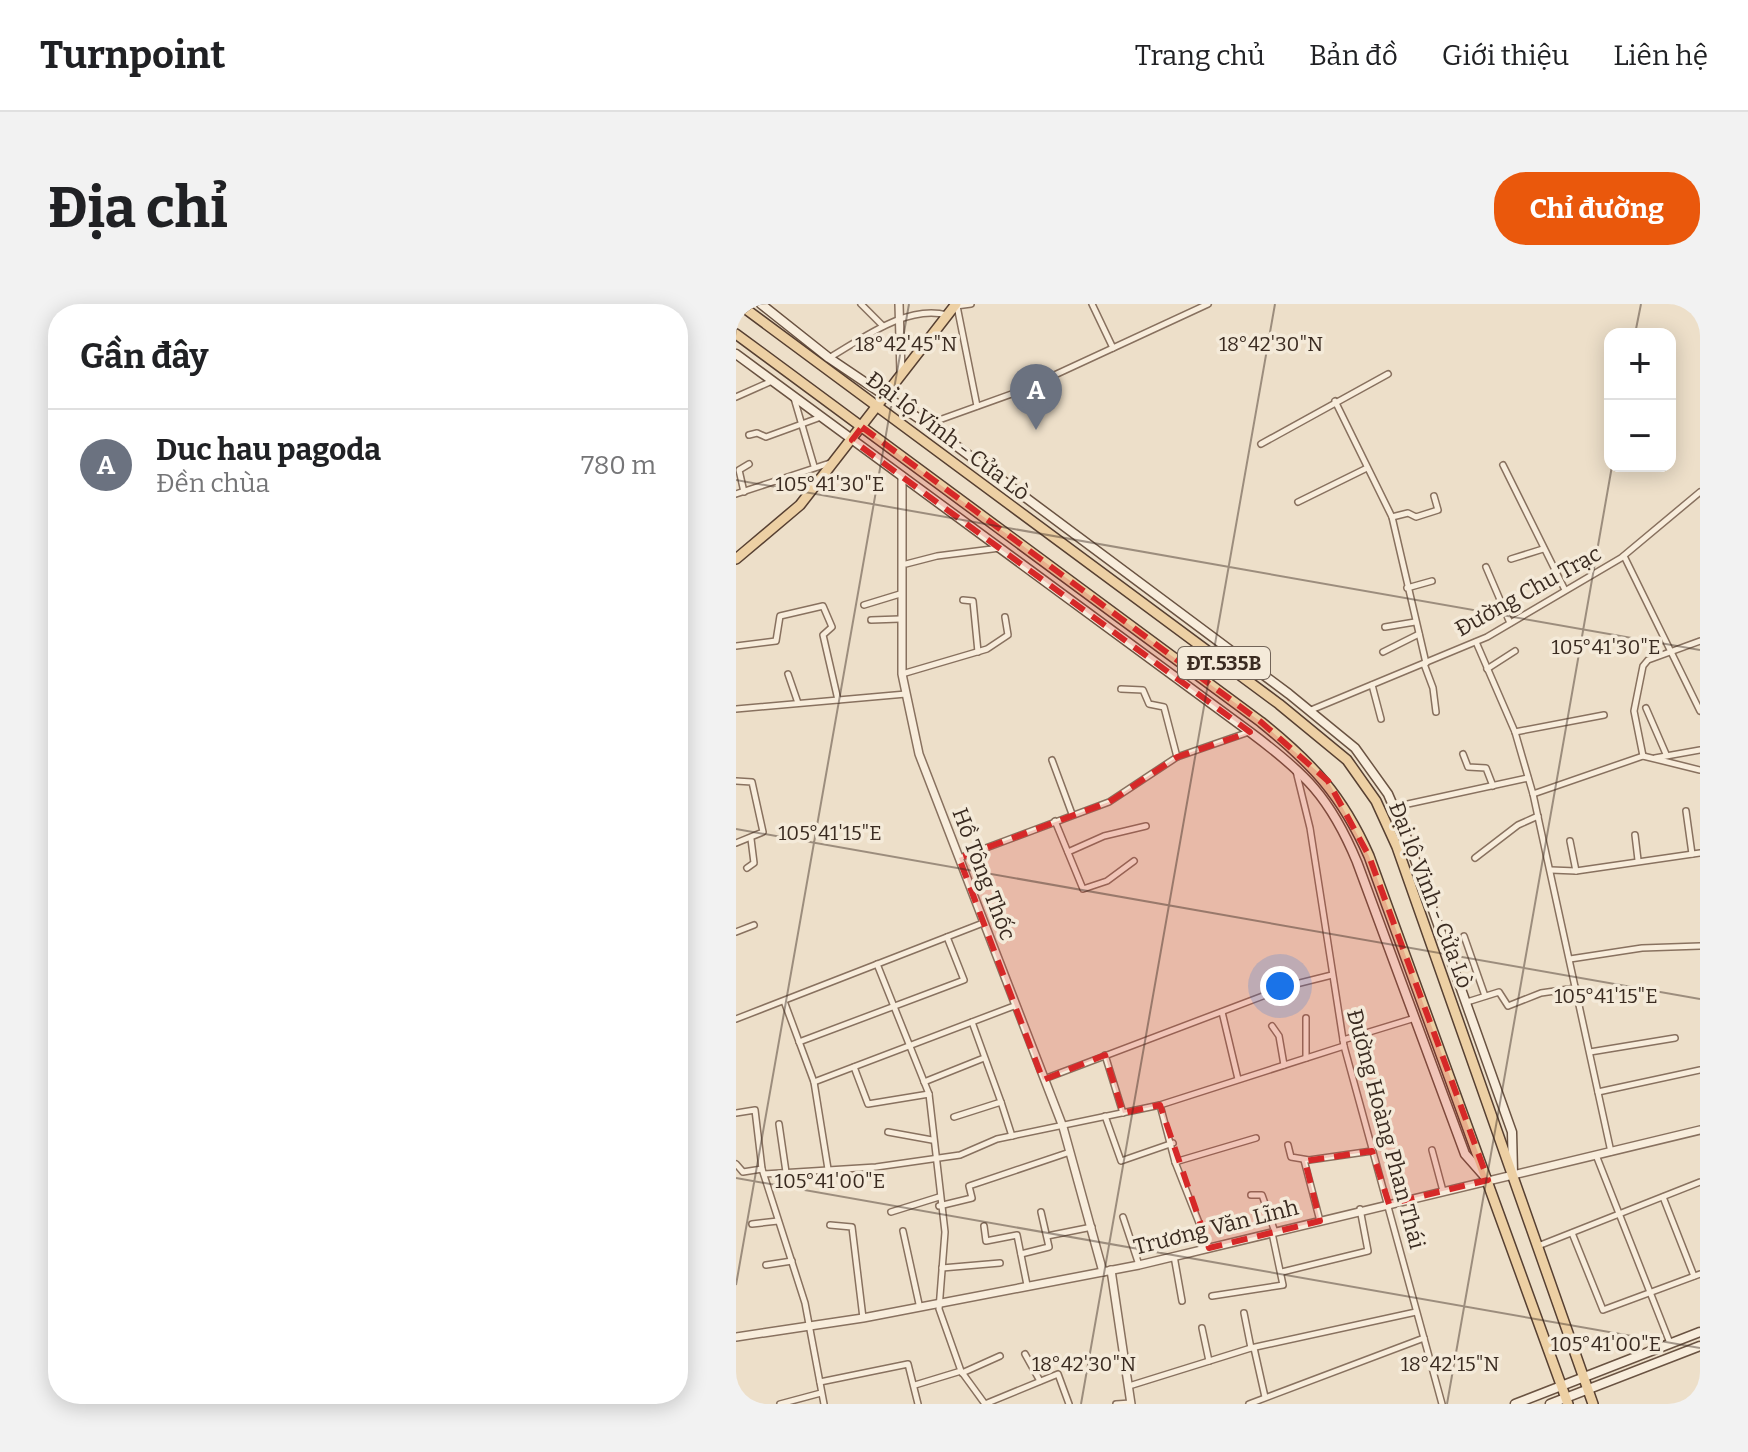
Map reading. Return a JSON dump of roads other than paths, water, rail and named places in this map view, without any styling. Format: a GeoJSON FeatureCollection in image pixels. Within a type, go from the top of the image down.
{"type":"FeatureCollection","features":[{"type":"Feature","properties":{"kind":"main road","name":"Đại lộ Vinh - Cửa Lò"},"geometry":{"type":"LineString","coordinates":[[739,304],[1279,704],[1347,760],[1376,801],[1397,847],[1593,1404]]}},
{"type":"Feature","properties":{"kind":"main road"},"geometry":{"type":"LineString","coordinates":[[761,304],[829,358],[927,424],[1311,710],[1355,748],[1394,807],[1467,1002],[1514,1137],[1513,1173]]}},
{"type":"Feature","properties":{"kind":"main road"},"geometry":{"type":"LineString","coordinates":[[736,559],[800,505],[956,305]]}},
{"type":"Feature","properties":{"kind":"main road","name":"Đại lộ Vinh - Cửa Lò"},"geometry":{"type":"LineString","coordinates":[[736,334],[1261,722],[1328,781],[1351,815],[1369,856],[1567,1401]]}},
{"type":"Feature","properties":{"kind":"main road"},"geometry":{"type":"LineString","coordinates":[[736,354],[1294,765],[1339,820],[1465,1154],[1488,1180]]}},
{"type":"Feature","properties":{"kind":"main road"},"geometry":{"type":"LineString","coordinates":[[1515,1404],[1700,1332]]}},
{"type":"Feature","properties":{"kind":"main road"},"geometry":{"type":"LineString","coordinates":[[1547,1346],[1554,1352],[1562,1353],[1569,1347],[1570,1339]]}},
{"type":"Feature","properties":{"kind":"main road"},"geometry":{"type":"LineString","coordinates":[[1550,1404],[1567,1401],[1588,1389],[1700,1346]]}},
{"type":"Feature","properties":{"kind":"street"},"geometry":{"type":"LineString","coordinates":[[861,304],[883,326]]}},
{"type":"Feature","properties":{"kind":"street"},"geometry":{"type":"LineString","coordinates":[[899,304],[901,377]]}},
{"type":"Feature","properties":{"kind":"street"},"geometry":{"type":"LineString","coordinates":[[971,304],[956,305],[977,406]]}},
{"type":"Feature","properties":{"kind":"street"},"geometry":{"type":"LineString","coordinates":[[1092,304],[1113,348]]}},
{"type":"Feature","properties":{"kind":"street"},"geometry":{"type":"LineString","coordinates":[[927,424],[1020,391],[1208,304]]}},
{"type":"Feature","properties":{"kind":"street"},"geometry":{"type":"LineString","coordinates":[[829,358],[899,319],[926,313],[948,316]]}},
{"type":"Feature","properties":{"kind":"street"},"geometry":{"type":"LineString","coordinates":[[1261,444],[1388,374]]}},
{"type":"Feature","properties":{"kind":"street"},"geometry":{"type":"LineString","coordinates":[[736,397],[773,381]]}},
{"type":"Feature","properties":{"kind":"street"},"geometry":{"type":"LineString","coordinates":[[793,396],[814,466]]}},
{"type":"Feature","properties":{"kind":"street"},"geometry":{"type":"LineString","coordinates":[[1335,401],[1392,517],[1436,712]]}},
{"type":"Feature","properties":{"kind":"street"},"geometry":{"type":"LineString","coordinates":[[749,435],[757,433],[766,437],[821,417]]}},
{"type":"Feature","properties":{"kind":"street"},"geometry":{"type":"LineString","coordinates":[[736,494],[814,466],[835,463]]}},
{"type":"Feature","properties":{"kind":"street"},"geometry":{"type":"LineString","coordinates":[[744,492],[739,470],[749,464]]}},
{"type":"Feature","properties":{"kind":"street"},"geometry":{"type":"LineString","coordinates":[[1503,465],[1565,590]]}},
{"type":"Feature","properties":{"kind":"street"},"geometry":{"type":"LineString","coordinates":[[1298,502],[1367,468]]}},
{"type":"Feature","properties":{"kind":"street","name":"Hồ Tông Thốc"},"geometry":{"type":"LineString","coordinates":[[902,476],[902,674],[919,754],[1063,1127],[1107,1271],[1131,1403]]}},
{"type":"Feature","properties":{"kind":"street","name":"Đường Chu Trạc"},"geometry":{"type":"LineString","coordinates":[[1311,710],[1476,642],[1510,623],[1624,556],[1700,492]]}},
{"type":"Feature","properties":{"kind":"street"},"geometry":{"type":"LineString","coordinates":[[1392,517],[1408,513],[1416,517],[1438,510],[1434,496]]}},
{"type":"Feature","properties":{"kind":"street"},"geometry":{"type":"LineString","coordinates":[[906,564],[937,556],[1000,548]]}},
{"type":"Feature","properties":{"kind":"street"},"geometry":{"type":"LineString","coordinates":[[1511,559],[1543,549]]}},
{"type":"Feature","properties":{"kind":"street"},"geometry":{"type":"LineString","coordinates":[[1624,556],[1700,711]]}},
{"type":"Feature","properties":{"kind":"street"},"geometry":{"type":"LineString","coordinates":[[1486,567],[1510,623]]}},
{"type":"Feature","properties":{"kind":"street"},"geometry":{"type":"LineString","coordinates":[[1407,588],[1432,581]]}},
{"type":"Feature","properties":{"kind":"street"},"geometry":{"type":"LineString","coordinates":[[864,605],[900,594]]}},
{"type":"Feature","properties":{"kind":"street"},"geometry":{"type":"LineString","coordinates":[[963,600],[973,601],[978,652]]}},
{"type":"Feature","properties":{"kind":"street"},"geometry":{"type":"LineString","coordinates":[[736,646],[776,641],[780,616],[823,606],[832,627],[823,635],[838,700]]}},
{"type":"Feature","properties":{"kind":"street"},"geometry":{"type":"LineString","coordinates":[[902,674],[978,652],[1007,638],[1005,617]]}},
{"type":"Feature","properties":{"kind":"street"},"geometry":{"type":"LineString","coordinates":[[871,620],[900,619]]}},
{"type":"Feature","properties":{"kind":"street"},"geometry":{"type":"LineString","coordinates":[[1385,627],[1415,622]]}},
{"type":"Feature","properties":{"kind":"street"},"geometry":{"type":"LineString","coordinates":[[1383,652],[1419,634]]}},
{"type":"Feature","properties":{"kind":"street"},"geometry":{"type":"LineString","coordinates":[[1643,756],[1634,711],[1643,668],[1648,660],[1700,641]]}},
{"type":"Feature","properties":{"kind":"street"},"geometry":{"type":"LineString","coordinates":[[1476,642],[1515,732],[1533,794],[1611,1152]]}},
{"type":"Feature","properties":{"kind":"street"},"geometry":{"type":"LineString","coordinates":[[1487,669],[1515,651]]}},
{"type":"Feature","properties":{"kind":"street"},"geometry":{"type":"LineString","coordinates":[[788,674],[798,703]]}},
{"type":"Feature","properties":{"kind":"street"},"geometry":{"type":"LineString","coordinates":[[1372,685],[1381,719]]}},
{"type":"Feature","properties":{"kind":"street"},"geometry":{"type":"LineString","coordinates":[[1121,689],[1143,690],[1149,704],[1164,707],[1177,757]]}},
{"type":"Feature","properties":{"kind":"street"},"geometry":{"type":"LineString","coordinates":[[736,709],[906,694]]}},
{"type":"Feature","properties":{"kind":"street"},"geometry":{"type":"LineString","coordinates":[[1646,708],[1666,754]]}},
{"type":"Feature","properties":{"kind":"street"},"geometry":{"type":"LineString","coordinates":[[1515,732],[1604,715]]}},
{"type":"Feature","properties":{"kind":"street"},"geometry":{"type":"LineString","coordinates":[[959,858],[1109,802],[1177,757],[1250,732]]}},
{"type":"Feature","properties":{"kind":"street"},"geometry":{"type":"LineString","coordinates":[[1655,758],[1700,750]]}},
{"type":"Feature","properties":{"kind":"street"},"geometry":{"type":"LineString","coordinates":[[1463,754],[1468,767],[1488,769],[1493,786]]}},
{"type":"Feature","properties":{"kind":"street"},"geometry":{"type":"LineString","coordinates":[[1533,794],[1643,756],[1700,770]]}},
{"type":"Feature","properties":{"kind":"street"},"geometry":{"type":"LineString","coordinates":[[1052,760],[1072,814]]}},
{"type":"Feature","properties":{"kind":"street","name":"Đường Hoàng Phan Thái"},"geometry":{"type":"LineString","coordinates":[[1294,765],[1310,828],[1343,1043],[1442,1404]]}},
{"type":"Feature","properties":{"kind":"street"},"geometry":{"type":"LineString","coordinates":[[1394,807],[1528,778]]}},
{"type":"Feature","properties":{"kind":"street"},"geometry":{"type":"LineString","coordinates":[[736,781],[749,779],[754,784],[763,832],[736,843]]}},
{"type":"Feature","properties":{"kind":"street"},"geometry":{"type":"LineString","coordinates":[[1686,811],[1692,854]]}},
{"type":"Feature","properties":{"kind":"street"},"geometry":{"type":"LineString","coordinates":[[1475,858],[1518,825],[1538,816]]}},
{"type":"Feature","properties":{"kind":"street"},"geometry":{"type":"LineString","coordinates":[[1055,821],[1081,886],[1086,889],[1109,880],[1134,861]]}},
{"type":"Feature","properties":{"kind":"street"},"geometry":{"type":"LineString","coordinates":[[1068,852],[1104,836],[1146,826]]}},
{"type":"Feature","properties":{"kind":"street"},"geometry":{"type":"LineString","coordinates":[[1635,835],[1638,860]]}},
{"type":"Feature","properties":{"kind":"street"},"geometry":{"type":"LineString","coordinates":[[747,868],[754,863],[751,839]]}},
{"type":"Feature","properties":{"kind":"street"},"geometry":{"type":"LineString","coordinates":[[1570,841],[1576,871]]}},
{"type":"Feature","properties":{"kind":"street"},"geometry":{"type":"LineString","coordinates":[[1551,870],[1576,871],[1700,853]]}},
{"type":"Feature","properties":{"kind":"street"},"geometry":{"type":"LineString","coordinates":[[736,1019],[983,923]]}},
{"type":"Feature","properties":{"kind":"street"},"geometry":{"type":"LineString","coordinates":[[736,932],[754,925]]}},
{"type":"Feature","properties":{"kind":"street"},"geometry":{"type":"LineString","coordinates":[[1464,936],[1485,996]]}},
{"type":"Feature","properties":{"kind":"street"},"geometry":{"type":"LineString","coordinates":[[799,1042],[964,980],[947,937]]}},
{"type":"Feature","properties":{"kind":"street"},"geometry":{"type":"LineString","coordinates":[[1570,959],[1642,948],[1700,946]]}},
{"type":"Feature","properties":{"kind":"street"},"geometry":{"type":"LineString","coordinates":[[877,964],[929,1094],[939,1206],[945,1232],[940,1313],[961,1372],[985,1404],[1059,1375],[1069,1404]]}},
{"type":"Feature","properties":{"kind":"street"},"geometry":{"type":"LineString","coordinates":[[1043,1080],[1222,1012],[1332,975]]}},
{"type":"Feature","properties":{"kind":"street"},"geometry":{"type":"LineString","coordinates":[[1467,1002],[1499,992],[1508,1006],[1541,993],[1576,988]]}},
{"type":"Feature","properties":{"kind":"street"},"geometry":{"type":"LineString","coordinates":[[784,1001],[814,1082],[828,1169]]}},
{"type":"Feature","properties":{"kind":"street"},"geometry":{"type":"LineString","coordinates":[[814,1082],[1014,1006]]}},
{"type":"Feature","properties":{"kind":"street"},"geometry":{"type":"LineString","coordinates":[[1222,1012],[1238,1079]]}},
{"type":"Feature","properties":{"kind":"street"},"geometry":{"type":"LineString","coordinates":[[1306,1018],[1306,1058]]}},
{"type":"Feature","properties":{"kind":"street"},"geometry":{"type":"LineString","coordinates":[[736,1164],[743,1172],[786,1172],[934,1160],[960,1155],[1012,1136],[1160,1105],[1306,1058],[1416,1018]]}},
{"type":"Feature","properties":{"kind":"street"},"geometry":{"type":"LineString","coordinates":[[972,1022],[1012,1136]]}},
{"type":"Feature","properties":{"kind":"street"},"geometry":{"type":"LineString","coordinates":[[1272,1026],[1279,1037],[1284,1065]]}},
{"type":"Feature","properties":{"kind":"street"},"geometry":{"type":"LineString","coordinates":[[1590,1052],[1675,1038]]}},
{"type":"Feature","properties":{"kind":"street"},"geometry":{"type":"LineString","coordinates":[[1105,1055],[1123,1113]]}},
{"type":"Feature","properties":{"kind":"street"},"geometry":{"type":"LineString","coordinates":[[924,1082],[984,1058]]}},
{"type":"Feature","properties":{"kind":"street"},"geometry":{"type":"LineString","coordinates":[[854,1067],[868,1104],[929,1094]]}},
{"type":"Feature","properties":{"kind":"street"},"geometry":{"type":"LineString","coordinates":[[1598,1092],[1700,1070]]}},
{"type":"Feature","properties":{"kind":"street"},"geometry":{"type":"LineString","coordinates":[[954,1117],[1001,1102]]}},
{"type":"Feature","properties":{"kind":"street"},"geometry":{"type":"LineString","coordinates":[[1160,1105],[1173,1143],[1175,1162],[1209,1248]]}},
{"type":"Feature","properties":{"kind":"street"},"geometry":{"type":"LineString","coordinates":[[736,1113],[755,1110],[763,1172],[810,1327],[824,1404]]}},
{"type":"Feature","properties":{"kind":"street"},"geometry":{"type":"LineString","coordinates":[[1105,1116],[1121,1161],[1173,1143]]}},
{"type":"Feature","properties":{"kind":"street"},"geometry":{"type":"LineString","coordinates":[[779,1124],[786,1172]]}},
{"type":"Feature","properties":{"kind":"street","name":"Trương Văn Lĩnh"},"geometry":{"type":"LineString","coordinates":[[736,1337],[863,1318],[919,1304],[1139,1265],[1360,1209],[1700,1130]]}},
{"type":"Feature","properties":{"kind":"street"},"geometry":{"type":"LineString","coordinates":[[888,1132],[932,1140]]}},
{"type":"Feature","properties":{"kind":"street"},"geometry":{"type":"LineString","coordinates":[[1175,1162],[1256,1138]]}},
{"type":"Feature","properties":{"kind":"street"},"geometry":{"type":"LineString","coordinates":[[1288,1145],[1291,1157],[1304,1160],[1372,1151]]}},
{"type":"Feature","properties":{"kind":"street"},"geometry":{"type":"LineString","coordinates":[[1432,1150],[1443,1191]]}},
{"type":"Feature","properties":{"kind":"street"},"geometry":{"type":"LineString","coordinates":[[939,1206],[972,1198],[969,1186],[1071,1152]]}},
{"type":"Feature","properties":{"kind":"street"},"geometry":{"type":"LineString","coordinates":[[1596,1155],[1670,1343]]}},
{"type":"Feature","properties":{"kind":"street"},"geometry":{"type":"LineString","coordinates":[[1304,1160],[1320,1221]]}},
{"type":"Feature","properties":{"kind":"street"},"geometry":{"type":"LineString","coordinates":[[1538,1246],[1700,1182]]}},
{"type":"Feature","properties":{"kind":"street"},"geometry":{"type":"LineString","coordinates":[[1212,1296],[1280,1287],[1284,1282],[1262,1195],[1251,1195]]}},
{"type":"Feature","properties":{"kind":"street"},"geometry":{"type":"LineString","coordinates":[[891,1212],[939,1197]]}},
{"type":"Feature","properties":{"kind":"street"},"geometry":{"type":"LineString","coordinates":[[1572,1233],[1602,1309],[1649,1295],[1697,1275],[1663,1197]]}},
{"type":"Feature","properties":{"kind":"street"},"geometry":{"type":"LineString","coordinates":[[1282,1272],[1368,1251],[1360,1209]]}},
{"type":"Feature","properties":{"kind":"street"},"geometry":{"type":"LineString","coordinates":[[1021,1254],[1048,1248],[1041,1212]]}},
{"type":"Feature","properties":{"kind":"street"},"geometry":{"type":"LineString","coordinates":[[1123,1217],[1139,1265]]}},
{"type":"Feature","properties":{"kind":"street"},"geometry":{"type":"LineString","coordinates":[[752,1224],[778,1221]]}},
{"type":"Feature","properties":{"kind":"street"},"geometry":{"type":"LineString","coordinates":[[830,1225],[852,1227],[863,1318]]}},
{"type":"Feature","properties":{"kind":"street"},"geometry":{"type":"LineString","coordinates":[[984,1226],[986,1241],[1017,1235],[1027,1285]]}},
{"type":"Feature","properties":{"kind":"street"},"geometry":{"type":"LineString","coordinates":[[1047,1236],[1092,1227]]}},
{"type":"Feature","properties":{"kind":"street"},"geometry":{"type":"LineString","coordinates":[[903,1231],[919,1304]]}},
{"type":"Feature","properties":{"kind":"street"},"geometry":{"type":"LineString","coordinates":[[1174,1256],[1182,1301]]}},
{"type":"Feature","properties":{"kind":"street"},"geometry":{"type":"LineString","coordinates":[[766,1265],[792,1261]]}},
{"type":"Feature","properties":{"kind":"street"},"geometry":{"type":"LineString","coordinates":[[942,1268],[1000,1263]]}},
{"type":"Feature","properties":{"kind":"street"},"geometry":{"type":"LineString","coordinates":[[1129,1386],[1253,1348],[1416,1312]]}},
{"type":"Feature","properties":{"kind":"street"},"geometry":{"type":"LineString","coordinates":[[1244,1313],[1265,1398]]}},
{"type":"Feature","properties":{"kind":"street"},"geometry":{"type":"LineString","coordinates":[[1202,1328],[1209,1361]]}},
{"type":"Feature","properties":{"kind":"street"},"geometry":{"type":"LineString","coordinates":[[1249,1404],[1424,1337]]}},
{"type":"Feature","properties":{"kind":"street"},"geometry":{"type":"LineString","coordinates":[[1025,1354],[1040,1381]]}},
{"type":"Feature","properties":{"kind":"street"},"geometry":{"type":"LineString","coordinates":[[915,1385],[961,1372],[1000,1356]]}},
{"type":"Feature","properties":{"kind":"street"},"geometry":{"type":"LineString","coordinates":[[820,1382],[907,1364],[918,1404]]}},
{"type":"Feature","properties":{"kind":"street"},"geometry":{"type":"LineString","coordinates":[[780,1404],[821,1393]]}},
{"type":"Feature","properties":{"kind":"street"},"geometry":{"type":"LineString","coordinates":[[1116,1404],[1131,1403]]}},
{"type":"Feature","properties":{"kind":"place","name":"Duc hau pagoda"},"geometry":{"type":"Point","coordinates":[1036,430]}}]}
